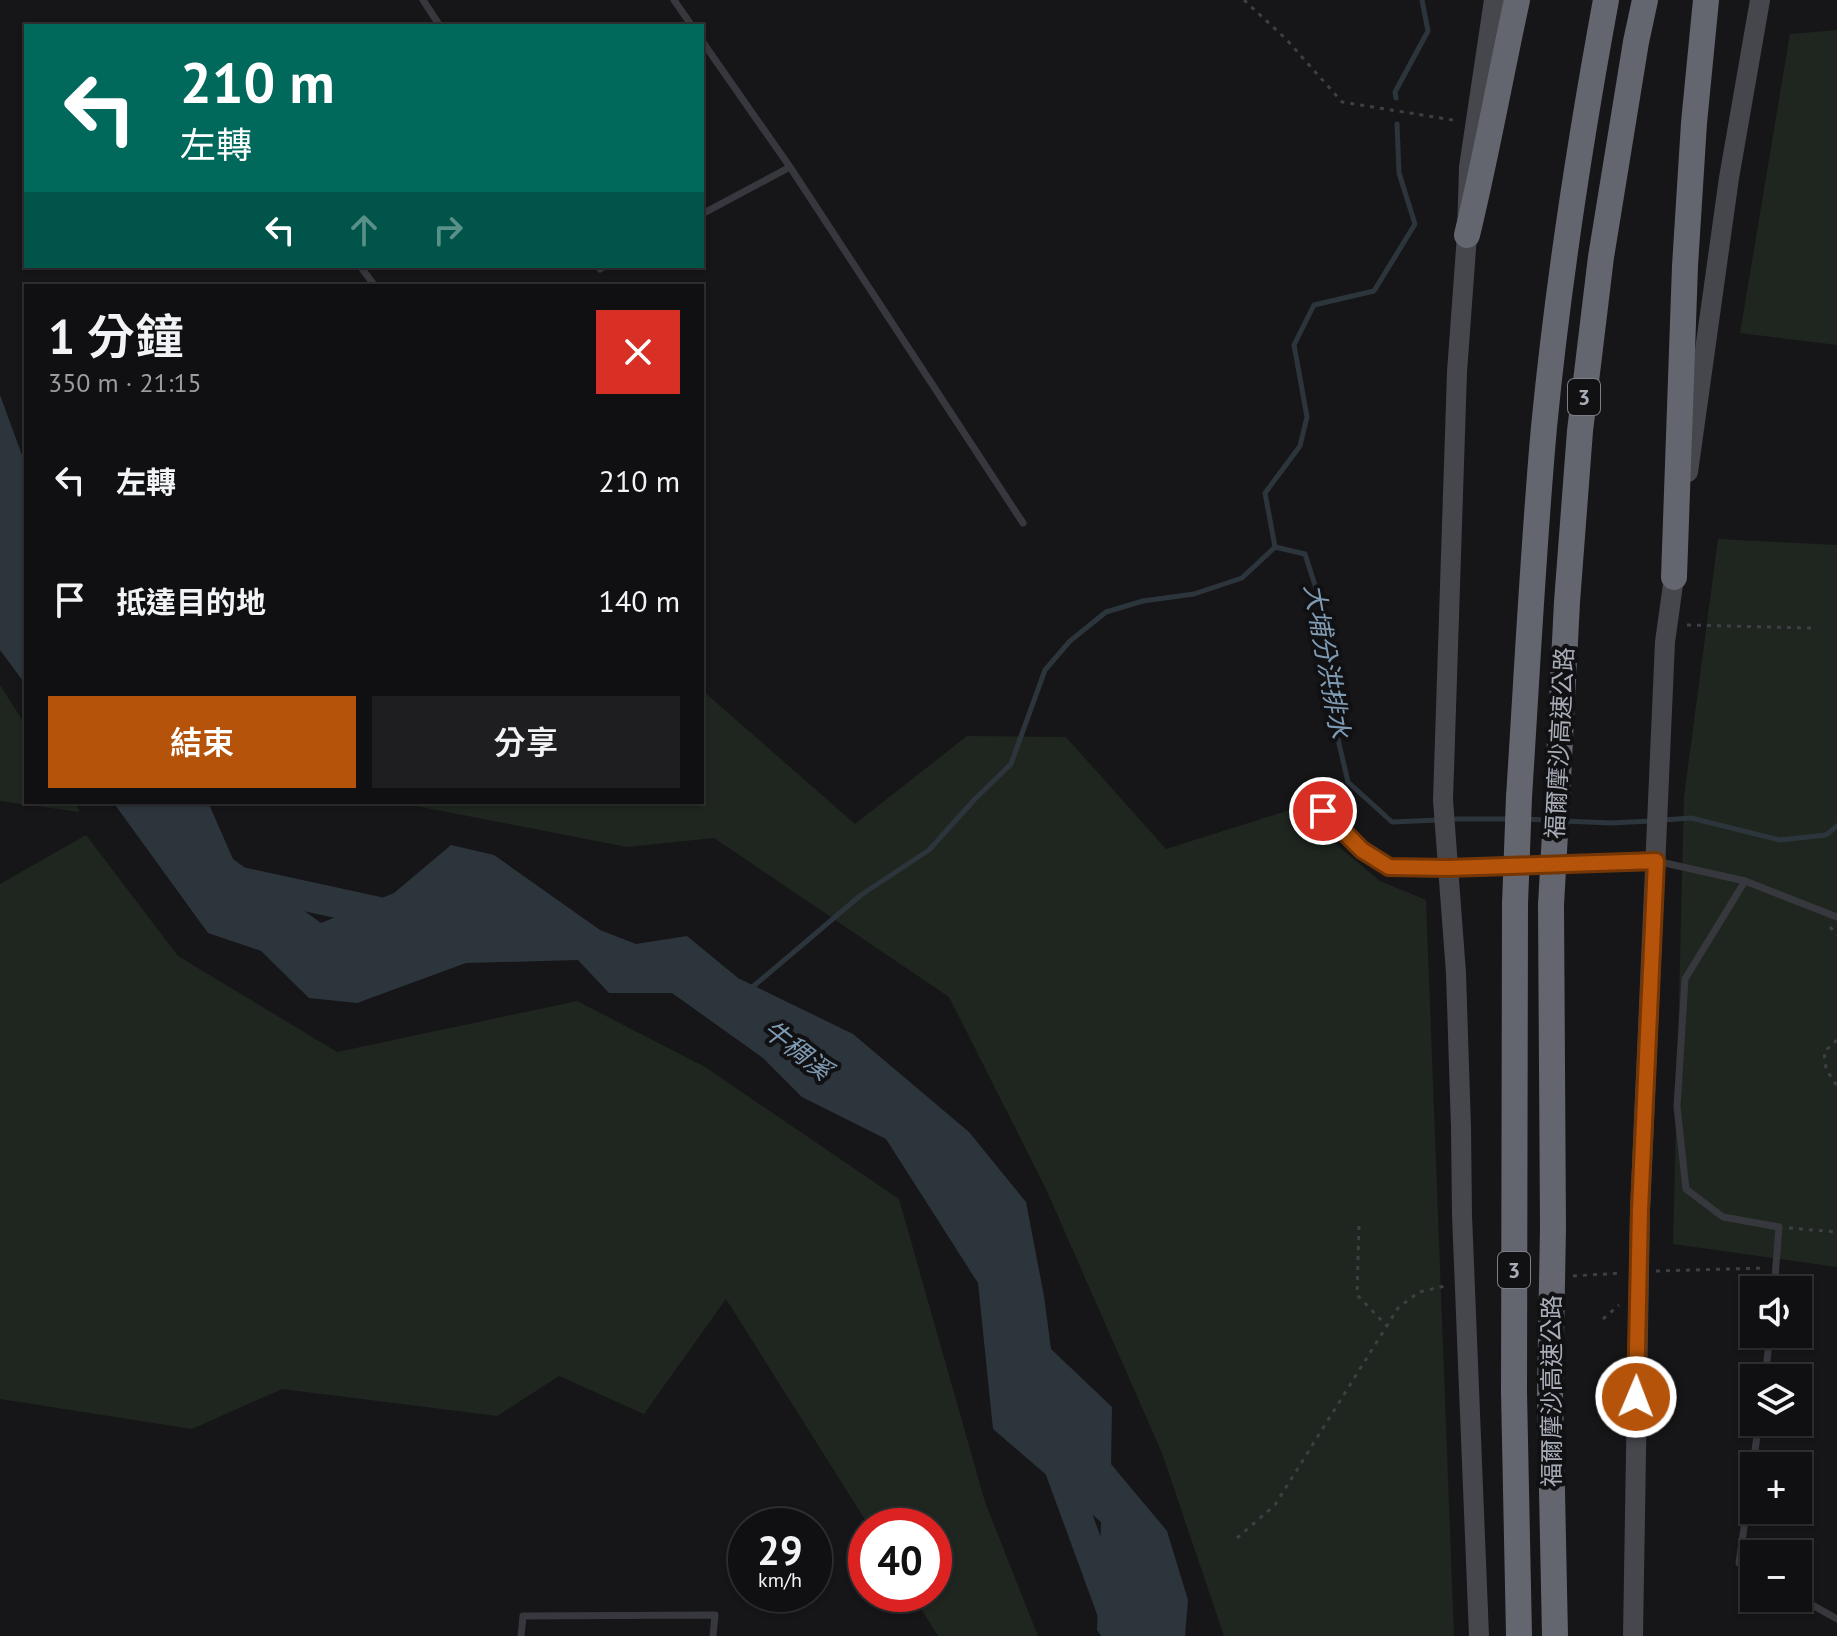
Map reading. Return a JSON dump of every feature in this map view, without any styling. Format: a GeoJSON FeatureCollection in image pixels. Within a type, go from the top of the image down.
{"type":"FeatureCollection","features":[{"type":"Feature","properties":{"kind":"highway"},"geometry":{"type":"LineString","coordinates":[[1467,235],[1517,0]]}},
{"type":"Feature","properties":{"kind":"highway","name":"福爾摩沙高速公路"},"geometry":{"type":"LineString","coordinates":[[1519,1636],[1514,1392],[1515,904],[1519,797],[1544,427],[1564,253],[1606,0]]}},
{"type":"Feature","properties":{"kind":"highway","name":"福爾摩沙高速公路"},"geometry":{"type":"LineString","coordinates":[[1555,1636],[1550,1394],[1553,1227],[1551,905],[1567,602],[1580,431],[1601,257],[1645,0]]}},
{"type":"Feature","properties":{"kind":"highway"},"geometry":{"type":"LineString","coordinates":[[1674,577],[1685,266],[1706,0]]}},
{"type":"Feature","properties":{"kind":"street"},"geometry":{"type":"LineString","coordinates":[[1479,1636],[1456,973],[1443,785],[1457,372],[1469,167],[1494,0]]}},
{"type":"Feature","properties":{"kind":"street"},"geometry":{"type":"LineString","coordinates":[[1633,1636],[1640,1210],[1665,642],[1729,178],[1760,0]]}},
{"type":"Feature","properties":{"kind":"lane"},"geometry":{"type":"LineString","coordinates":[[423,0],[439,24]]}},
{"type":"Feature","properties":{"kind":"lane"},"geometry":{"type":"LineString","coordinates":[[674,0],[691,24]]}},
{"type":"Feature","properties":{"kind":"lane"},"geometry":{"type":"LineString","coordinates":[[704,44],[790,167],[1023,523]]}},
{"type":"Feature","properties":{"kind":"lane"},"geometry":{"type":"LineString","coordinates":[[704,213],[790,167]]}},
{"type":"Feature","properties":{"kind":"lane"},"geometry":{"type":"LineString","coordinates":[[1323,811],[1362,850],[1389,867],[1656,861],[1745,881],[1837,917]]}},
{"type":"Feature","properties":{"kind":"lane"},"geometry":{"type":"LineString","coordinates":[[1745,881],[1685,979],[1677,1107],[1686,1189],[1723,1217],[1779,1227],[1775,1276]]}},
{"type":"Feature","properties":{"kind":"lane"},"geometry":{"type":"LineString","coordinates":[[1742,1540],[1757,1436]]}},
{"type":"Feature","properties":{"kind":"lane"},"geometry":{"type":"LineString","coordinates":[[1812,1605],[1837,1619]]}},
{"type":"Feature","properties":{"kind":"lane"},"geometry":{"type":"LineString","coordinates":[[521,1636],[523,1616],[715,1615],[713,1636]]}},
{"type":"Feature","properties":{"kind":"path"},"geometry":{"type":"LineString","coordinates":[[1244,0],[1286,39],[1342,102],[1475,124]]}},
{"type":"Feature","properties":{"kind":"path"},"geometry":{"type":"LineString","coordinates":[[1668,624],[1811,628]]}},
{"type":"Feature","properties":{"kind":"path"},"geometry":{"type":"LineString","coordinates":[[1837,1040],[1824,1052],[1826,1069],[1837,1086]]}},
{"type":"Feature","properties":{"kind":"path"},"geometry":{"type":"LineString","coordinates":[[1359,1226],[1357,1295],[1386,1325]]}},
{"type":"Feature","properties":{"kind":"path"},"geometry":{"type":"LineString","coordinates":[[1779,1227],[1837,1232]]}},
{"type":"Feature","properties":{"kind":"shaded area"},"geometry":{"type":"Polygon","coordinates":[[[1837,30],[1837,345],[1740,333],[1790,34],[1837,30]]]}},
{"type":"Feature","properties":{"kind":"shaded area"},"geometry":{"type":"Polygon","coordinates":[[[1718,539],[1837,545],[1837,1267],[1673,1244],[1684,797],[1718,539]]]}},
{"type":"Feature","properties":{"kind":"shaded area"},"geometry":{"type":"Polygon","coordinates":[[[0,685],[24,723],[24,804],[75,804],[80,812],[0,801],[0,685]]]}},
{"type":"Feature","properties":{"kind":"shaded area"},"geometry":{"type":"Polygon","coordinates":[[[704,692],[855,824],[967,736],[1066,737],[1166,849],[1293,809],[1380,881],[1426,900],[1454,1636],[1224,1636],[1162,1453],[1046,1189],[949,997],[714,838],[627,847],[406,804],[704,804],[704,692]]]}},
{"type":"Feature","properties":{"kind":"shaded area"},"geometry":{"type":"Polygon","coordinates":[[[86,835],[178,956],[337,1052],[577,1001],[705,1067],[899,1199],[985,1502],[1038,1636],[938,1636],[923,1612],[952,1612],[952,1508],[858,1508],[726,1299],[644,1414],[559,1376],[497,1416],[282,1389],[192,1429],[0,1399],[0,884],[86,835]]]}},
{"type":"Feature","properties":{"kind":"water"},"geometry":{"type":"Polygon","coordinates":[[[0,395],[24,461],[24,682],[0,650],[0,395]]]}},
{"type":"Feature","properties":{"kind":"water"},"geometry":{"type":"Polygon","coordinates":[[[114,804],[209,804],[233,859],[321,923],[394,893],[451,845],[494,855],[600,930],[636,944],[687,936],[738,978],[853,1034],[969,1132],[1026,1202],[1051,1349],[1112,1407],[1111,1464],[1167,1531],[1188,1600],[1185,1636],[1101,1636],[1097,1630],[1101,1522],[993,1429],[978,1283],[886,1139],[802,1097],[763,1058],[672,993],[609,993],[578,960],[466,963],[357,1003],[309,998],[261,951],[208,933],[114,804]]]}},
{"type":"Feature","properties":{"kind":"waterway"},"geometry":{"type":"LineString","coordinates":[[1396,98],[1395,92],[1428,31],[1422,0]]}},
{"type":"Feature","properties":{"kind":"waterway"},"geometry":{"type":"LineString","coordinates":[[1275,547],[1265,493],[1300,446],[1307,417],[1294,345],[1314,305],[1374,291],[1415,224],[1399,173],[1397,124]]}},
{"type":"Feature","properties":{"kind":"waterway","name":"大埔分洪排水"},"geometry":{"type":"LineString","coordinates":[[749,990],[861,895],[929,850],[1011,764],[1045,670],[1070,641],[1106,612],[1143,601],[1194,594],[1242,578],[1275,547],[1305,554],[1322,607],[1337,735],[1348,782],[1392,822],[1438,820]]}},
{"type":"Feature","properties":{"kind":"waterway","name":"大埔分洪排水"},"geometry":{"type":"LineString","coordinates":[[1664,820],[1691,818],[1780,840],[1826,835],[1837,826]]}},
{"type":"Feature","properties":{"kind":"waterway","name":"大埔分洪排水"},"geometry":{"type":"LineString","coordinates":[[1448,819],[1510,819]]}},
{"type":"Feature","properties":{"kind":"waterway","name":"大埔分洪排水"},"geometry":{"type":"LineString","coordinates":[[1524,819],[1546,820]]}},
{"type":"Feature","properties":{"kind":"waterway","name":"大埔分洪排水"},"geometry":{"type":"LineString","coordinates":[[1564,821],[1650,821]]}},
{"type":"Feature","properties":{"kind":"waterway","name":"牛稠溪"},"geometry":{"type":"LineString","coordinates":[[236,881],[397,916]]}},
{"type":"Feature","properties":{"kind":"waterway","name":"牛稠溪"},"geometry":{"type":"LineString","coordinates":[[1055,1456],[1121,1636]]}},
{"type":"Feature","properties":{"kind":"route"},"geometry":{"type":"LineString","coordinates":[[1323,811],[1362,850],[1389,867],[1656,861],[1640,1210],[1636,1397]]}}]}
